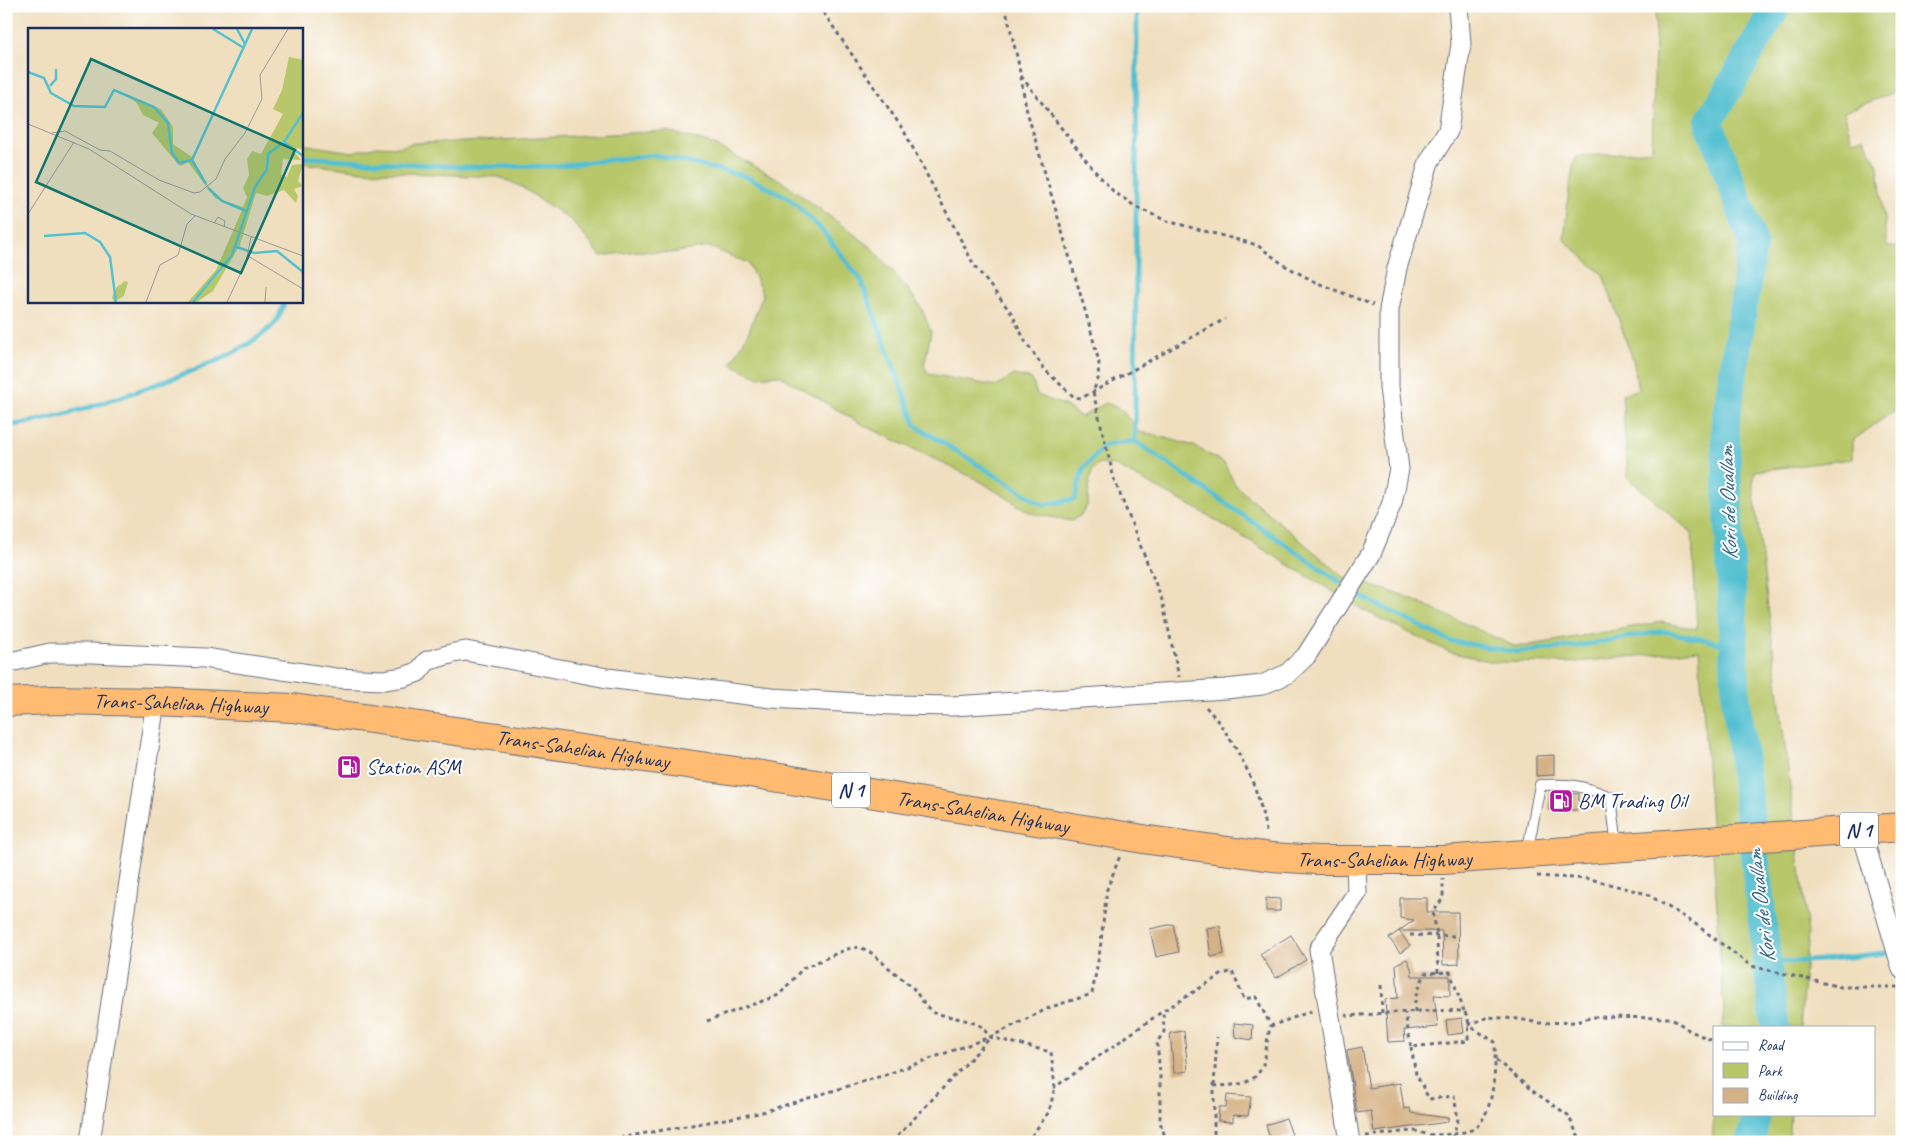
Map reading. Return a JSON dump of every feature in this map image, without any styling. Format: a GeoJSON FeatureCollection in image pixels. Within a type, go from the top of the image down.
{"type":"FeatureCollection","features":[{"type":"Feature","properties":{"kind":"highway","name":"Trans-Sahelian Highway"},"geometry":{"type":"LineString","coordinates":[[6,702],[53,700],[156,702],[293,708],[750,773],[1127,836],[1272,857],[1318,860],[1443,860],[1528,865],[1617,847],[1902,827]]}},
{"type":"Feature","properties":{"kind":"street"},"geometry":{"type":"LineString","coordinates":[[6,663],[50,653],[102,653],[205,658],[335,678],[384,680],[404,677],[418,672],[427,661],[454,653],[466,652],[607,678],[772,698],[883,705],[953,706],[1191,692],[1262,684],[1287,674],[1306,656],[1372,554],[1392,503],[1399,469],[1389,387],[1389,310],[1397,268],[1428,162],[1448,131],[1461,44],[1458,6]]}},
{"type":"Feature","properties":{"kind":"street"},"geometry":{"type":"LineString","coordinates":[[90,1142],[156,702]]}},
{"type":"Feature","properties":{"kind":"street"},"geometry":{"type":"LineString","coordinates":[[1861,830],[1902,969]]}},
{"type":"Feature","properties":{"kind":"street"},"geometry":{"type":"LineString","coordinates":[[1350,1141],[1319,949],[1357,893],[1356,860]]}},
{"type":"Feature","properties":{"kind":"lane"},"geometry":{"type":"LineString","coordinates":[[1528,865],[1540,785],[1570,784],[1584,786],[1611,797],[1617,847]]}},
{"type":"Feature","properties":{"kind":"path"},"geometry":{"type":"LineString","coordinates":[[819,6],[904,131],[974,265],[1012,314],[1025,341],[1045,370],[1074,397],[1081,398],[1093,392],[1225,319]]}},
{"type":"Feature","properties":{"kind":"path"},"geometry":{"type":"LineString","coordinates":[[1005,6],[1026,108],[1090,324],[1099,362],[1098,379],[1093,392],[1114,479],[1162,600],[1180,680],[1213,716],[1236,749],[1258,797],[1272,857]]}},
{"type":"Feature","properties":{"kind":"path"},"geometry":{"type":"LineString","coordinates":[[1020,76],[1094,170],[1114,191],[1136,206],[1167,221],[1257,245],[1284,265],[1315,282],[1389,310]]}},
{"type":"Feature","properties":{"kind":"path"},"geometry":{"type":"LineString","coordinates":[[596,1142],[759,1113],[885,1075],[990,1037],[1051,1007],[1092,994],[1108,889],[1127,836]]}},
{"type":"Feature","properties":{"kind":"path"},"geometry":{"type":"LineString","coordinates":[[1438,973],[1437,936],[1433,912],[1442,898],[1443,860]]}},
{"type":"Feature","properties":{"kind":"path"},"geometry":{"type":"LineString","coordinates":[[1528,865],[1647,894],[1694,923],[1751,966],[1841,987],[1902,987]]}},
{"type":"Feature","properties":{"kind":"path"},"geometry":{"type":"LineString","coordinates":[[1410,935],[1455,936]]}},
{"type":"Feature","properties":{"kind":"path"},"geometry":{"type":"LineString","coordinates":[[706,1021],[780,994],[803,968],[847,949],[860,947],[870,952],[913,988],[926,1006],[934,1013],[982,1026],[990,1037],[1051,1052],[1055,1087],[1049,1112],[1027,1142]]}},
{"type":"Feature","properties":{"kind":"path"},"geometry":{"type":"LineString","coordinates":[[1055,1087],[1163,1011],[1221,975],[1232,971],[1244,998],[1256,997],[1271,1026],[1265,1058],[1253,1078],[1244,1084],[1214,1086]]}},
{"type":"Feature","properties":{"kind":"path"},"geometry":{"type":"LineString","coordinates":[[1411,1047],[1468,1041],[1468,1017],[1464,1012],[1450,972],[1425,973],[1415,998],[1414,1012]]}},
{"type":"Feature","properties":{"kind":"path"},"geometry":{"type":"LineString","coordinates":[[1381,985],[1382,1013]]}},
{"type":"Feature","properties":{"kind":"path"},"geometry":{"type":"LineString","coordinates":[[1271,1026],[1328,1006],[1348,1016],[1448,1009],[1464,1012]]}},
{"type":"Feature","properties":{"kind":"path"},"geometry":{"type":"LineString","coordinates":[[1163,1011],[1164,1032],[1158,1042],[1160,1122],[1167,1142]]}},
{"type":"Feature","properties":{"kind":"path"},"geometry":{"type":"LineString","coordinates":[[1405,1013],[1416,1074],[1429,1099],[1454,1096],[1458,1119],[1451,1142]]}},
{"type":"Feature","properties":{"kind":"path"},"geometry":{"type":"LineString","coordinates":[[1468,1024],[1488,1016],[1539,1023],[1576,1022],[1593,1017],[1672,1018],[1690,1031],[1713,1041]]}},
{"type":"Feature","properties":{"kind":"path"},"geometry":{"type":"LineString","coordinates":[[1350,1141],[1358,1138],[1414,1131],[1427,1134],[1454,1133],[1469,1131],[1478,1127],[1484,1119],[1494,1082],[1495,1042],[1468,1024]]}},
{"type":"Feature","properties":{"kind":"path"},"geometry":{"type":"LineString","coordinates":[[892,1142],[990,1037]]}},
{"type":"Feature","properties":{"kind":"path"},"geometry":{"type":"LineString","coordinates":[[1214,1142],[1214,1086],[1217,1037]]}},
{"type":"Feature","properties":{"kind":"path"},"geometry":{"type":"LineString","coordinates":[[1496,1060],[1534,1092],[1568,1115],[1581,1142]]}},
{"type":"Feature","properties":{"kind":"green space"},"geometry":{"type":"Polygon","coordinates":[[[1656,6],[1882,6],[1902,13],[1902,89],[1844,112],[1852,141],[1864,138],[1878,166],[1887,247],[1902,246],[1902,405],[1852,441],[1852,459],[1755,471],[1753,485],[1808,933],[1800,1026],[1722,1026],[1724,1010],[1699,650],[1566,663],[1493,662],[1449,652],[1363,610],[1199,510],[1116,466],[1100,464],[1093,469],[1089,482],[1088,504],[1081,515],[1071,521],[1031,513],[978,480],[861,424],[779,375],[758,377],[731,364],[748,333],[763,295],[748,263],[709,247],[671,253],[638,251],[601,256],[572,221],[520,186],[499,177],[363,171],[302,163],[302,144],[352,152],[377,146],[399,147],[414,143],[667,131],[715,145],[780,180],[870,246],[905,285],[922,309],[931,332],[924,366],[929,374],[996,386],[1014,375],[1032,379],[1037,395],[1066,406],[1081,417],[1106,403],[1122,410],[1139,432],[1194,446],[1224,463],[1236,486],[1344,577],[1402,595],[1514,646],[1525,646],[1661,622],[1697,629],[1692,533],[1628,478],[1622,394],[1638,390],[1633,360],[1603,275],[1564,240],[1569,189],[1575,157],[1652,150],[1656,6]]]}},
{"type":"Feature","properties":{"kind":"green space"},"geometry":{"type":"Polygon","coordinates":[[[1714,1116],[1791,1116],[1789,1142],[1712,1142],[1714,1116]]]}},
{"type":"Feature","properties":{"kind":"building"},"geometry":{"type":"Polygon","coordinates":[[[1554,755],[1554,775],[1536,776],[1536,756],[1554,755]]]}},
{"type":"Feature","properties":{"kind":"building"},"geometry":{"type":"Polygon","coordinates":[[[1550,792],[1579,794],[1578,810],[1549,810],[1550,792]]]}},
{"type":"Feature","properties":{"kind":"building"},"geometry":{"type":"Polygon","coordinates":[[[1266,898],[1280,899],[1280,911],[1266,911],[1266,898]]]}},
{"type":"Feature","properties":{"kind":"building"},"geometry":{"type":"Polygon","coordinates":[[[1400,898],[1427,898],[1427,912],[1458,912],[1459,964],[1443,965],[1442,931],[1399,931],[1414,920],[1400,918],[1400,898]]]}},
{"type":"Feature","properties":{"kind":"building"},"geometry":{"type":"Polygon","coordinates":[[[1173,924],[1179,952],[1156,957],[1150,929],[1173,924]]]}},
{"type":"Feature","properties":{"kind":"building"},"geometry":{"type":"Polygon","coordinates":[[[1220,926],[1224,954],[1211,957],[1207,928],[1220,926]]]}},
{"type":"Feature","properties":{"kind":"building"},"geometry":{"type":"Polygon","coordinates":[[[1399,931],[1410,946],[1400,953],[1389,938],[1399,931]]]}},
{"type":"Feature","properties":{"kind":"building"},"geometry":{"type":"Polygon","coordinates":[[[1291,935],[1306,960],[1276,978],[1260,954],[1291,935]]]}},
{"type":"Feature","properties":{"kind":"building"},"geometry":{"type":"Polygon","coordinates":[[[1407,959],[1412,976],[1450,976],[1450,996],[1434,995],[1438,1027],[1404,1030],[1405,1041],[1388,1042],[1385,999],[1398,998],[1396,964],[1407,959]]]}},
{"type":"Feature","properties":{"kind":"building"},"geometry":{"type":"Polygon","coordinates":[[[1462,1018],[1464,1033],[1448,1035],[1446,1020],[1462,1018]]]}},
{"type":"Feature","properties":{"kind":"building"},"geometry":{"type":"Polygon","coordinates":[[[1234,1023],[1253,1025],[1252,1040],[1235,1037],[1234,1023]]]}},
{"type":"Feature","properties":{"kind":"building"},"geometry":{"type":"Polygon","coordinates":[[[1184,1031],[1188,1071],[1174,1073],[1170,1033],[1184,1031]]]}},
{"type":"Feature","properties":{"kind":"building"},"geometry":{"type":"Polygon","coordinates":[[[1362,1047],[1369,1088],[1400,1083],[1404,1109],[1410,1108],[1411,1113],[1448,1118],[1448,1122],[1374,1132],[1371,1111],[1357,1113],[1347,1050],[1362,1047]]]}},
{"type":"Feature","properties":{"kind":"building"},"geometry":{"type":"Polygon","coordinates":[[[1227,1095],[1251,1097],[1248,1116],[1233,1115],[1233,1122],[1218,1121],[1219,1107],[1226,1107],[1227,1095]]]}},
{"type":"Feature","properties":{"kind":"building"},"geometry":{"type":"Polygon","coordinates":[[[1286,1118],[1292,1135],[1271,1142],[1266,1125],[1286,1118]]]}},
{"type":"Feature","properties":{"kind":"waterway"},"geometry":{"type":"LineString","coordinates":[[1135,441],[1137,6]]}},
{"type":"Feature","properties":{"kind":"waterway","name":"Kori de Ouallam"},"geometry":{"type":"LineString","coordinates":[[1775,1026],[1736,700],[1725,426],[1753,242],[1709,122],[1777,6]]}},
{"type":"Feature","properties":{"kind":"waterway"},"geometry":{"type":"LineString","coordinates":[[302,157],[460,167],[554,166],[655,155],[745,176],[789,198],[821,229],[861,280],[916,426],[1043,505],[1075,499],[1083,469],[1105,445],[1135,441],[1362,597],[1450,641],[1517,652],[1578,646],[1663,631],[1735,646]]}},
{"type":"Feature","properties":{"kind":"waterway"},"geometry":{"type":"LineString","coordinates":[[6,426],[45,419],[102,403],[203,367],[234,352],[261,335],[275,323],[285,302]]}},
{"type":"Feature","properties":{"kind":"waterway"},"geometry":{"type":"LineString","coordinates":[[1768,963],[1822,960],[1894,952]]}},
{"type":"Feature","properties":{"kind":"waterway","name":"Kori de Ouallam"},"geometry":{"type":"LineString","coordinates":[[1750,1142],[1756,1116]]}},
{"type":"Feature","properties":{"kind":"place","name":"Station ASM"},"geometry":{"type":"Point","coordinates":[349,767]}},
{"type":"Feature","properties":{"kind":"place","name":"BM Trading Oil"},"geometry":{"type":"Point","coordinates":[1561,801]}}]}
